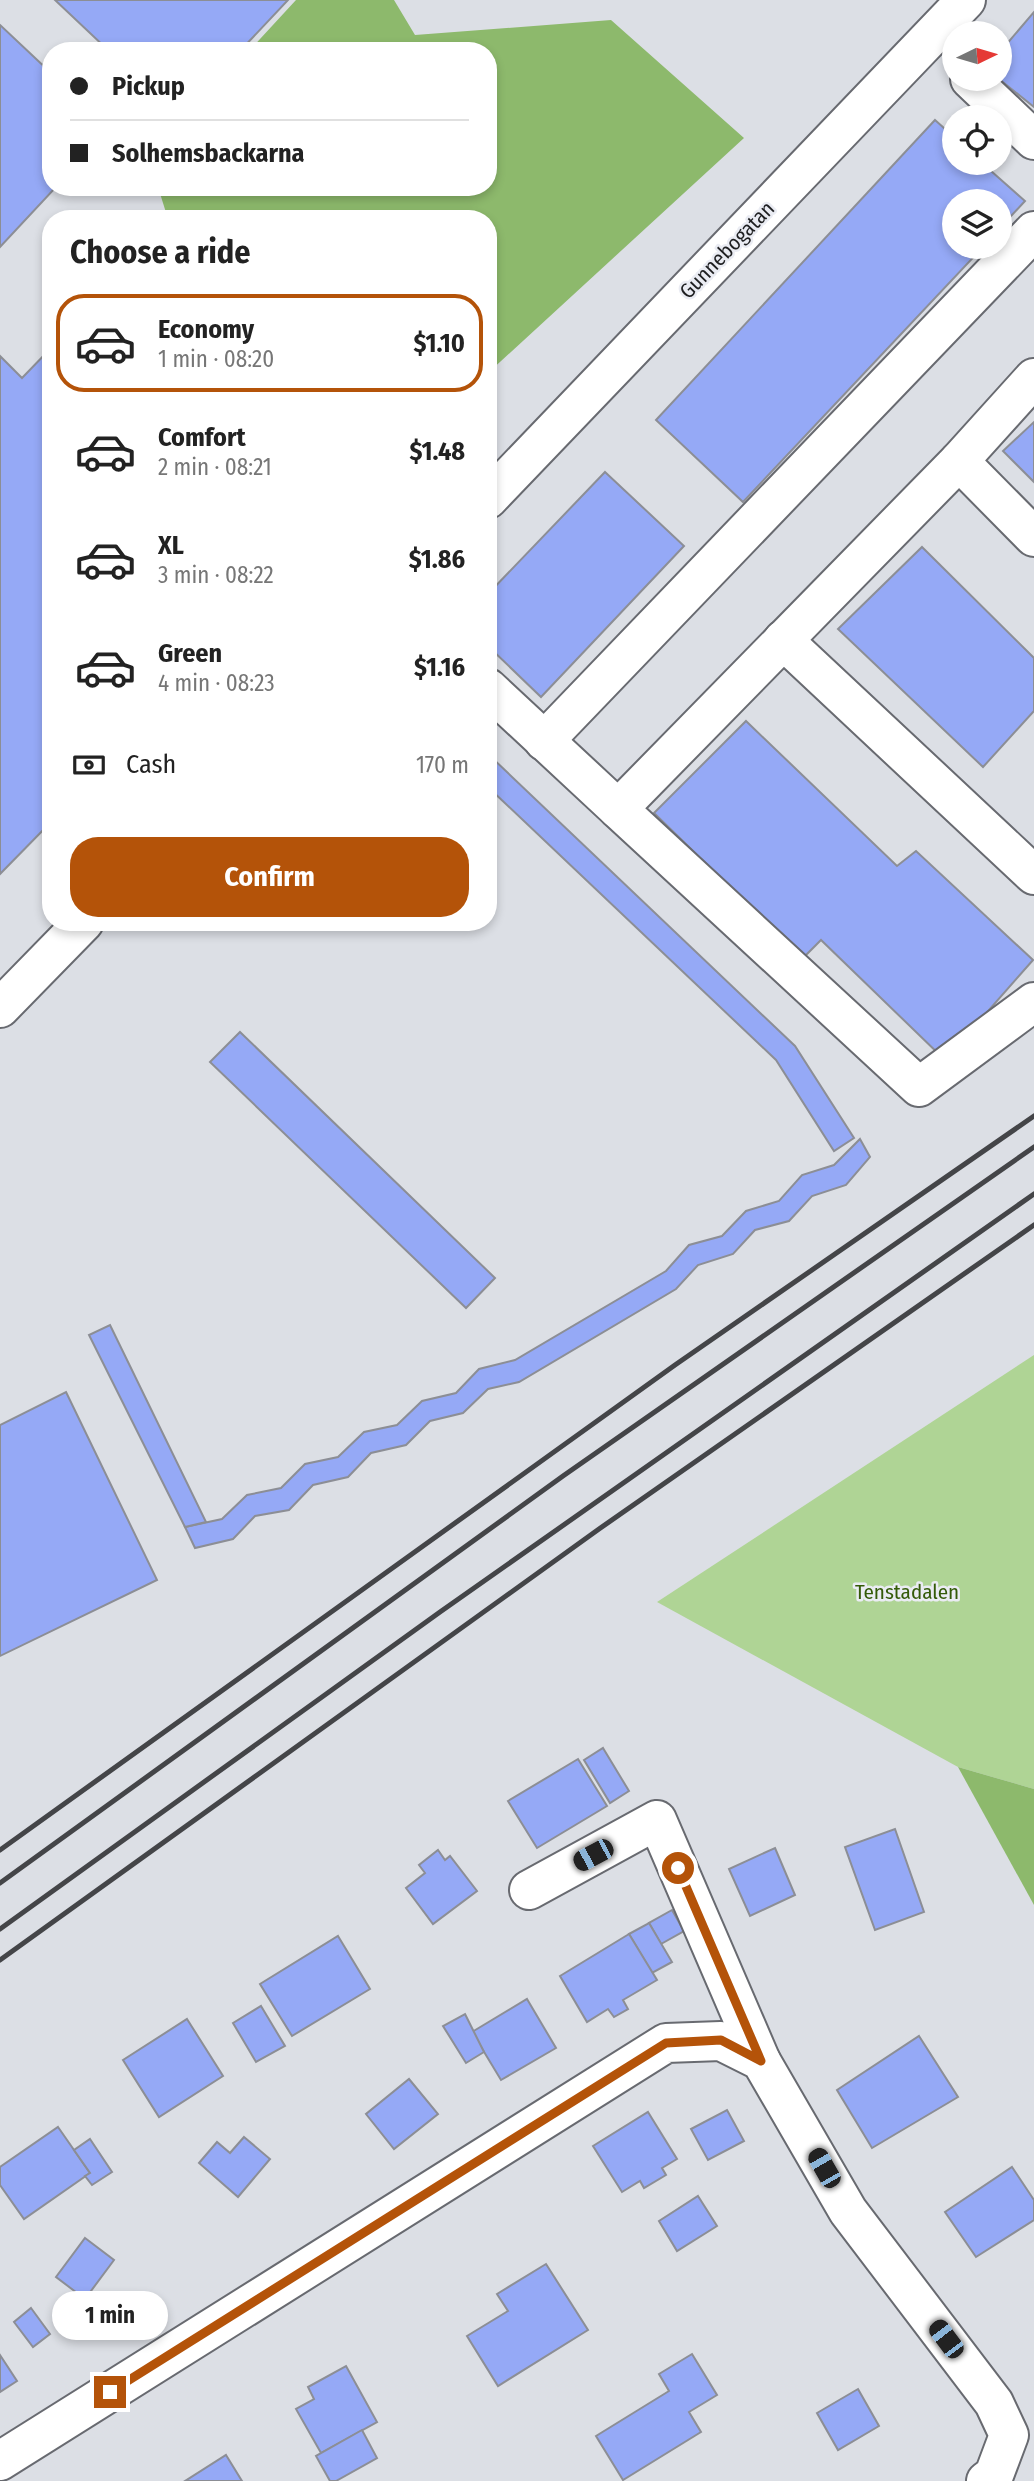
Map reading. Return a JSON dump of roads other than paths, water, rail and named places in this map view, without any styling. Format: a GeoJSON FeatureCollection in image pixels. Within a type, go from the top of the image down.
{"type":"FeatureCollection","features":[{"type":"Feature","properties":{"kind":"street","name":"Gunnebogatan"},"geometry":{"type":"LineString","coordinates":[[497,490],[941,52],[966,0]]}},
{"type":"Feature","properties":{"kind":"street"},"geometry":{"type":"LineString","coordinates":[[983,91],[1034,140]]}},
{"type":"Feature","properties":{"kind":"street"},"geometry":{"type":"LineString","coordinates":[[544,741],[1034,231]]}},
{"type":"Feature","properties":{"kind":"street"},"geometry":{"type":"LineString","coordinates":[[618,809],[959,461],[1034,378]]}},
{"type":"Feature","properties":{"kind":"street"},"geometry":{"type":"LineString","coordinates":[[959,461],[1034,537]]}},
{"type":"Feature","properties":{"kind":"street"},"geometry":{"type":"LineString","coordinates":[[783,640],[1034,875]]}},
{"type":"Feature","properties":{"kind":"street"},"geometry":{"type":"LineString","coordinates":[[497,697],[919,1087],[1034,1002]]}},
{"type":"Feature","properties":{"kind":"street"},"geometry":{"type":"LineString","coordinates":[[0,1008],[75,931]]}},
{"type":"Feature","properties":{"kind":"street"},"geometry":{"type":"LineString","coordinates":[[529,1890],[657,1820],[761,2061],[848,2211],[994,2403],[1009,2435],[994,2475],[985,2481]]}},
{"type":"Feature","properties":{"kind":"street"},"geometry":{"type":"LineString","coordinates":[[0,2461],[666,2043],[721,2040],[761,2061]]}},
{"type":"Feature","properties":{"kind":"railway"},"geometry":{"type":"LineString","coordinates":[[0,1850],[675,1365],[1034,1116]]}},
{"type":"Feature","properties":{"kind":"railway"},"geometry":{"type":"LineString","coordinates":[[0,1883],[563,1476],[1034,1147]]}},
{"type":"Feature","properties":{"kind":"railway"},"geometry":{"type":"LineString","coordinates":[[0,1929],[440,1612],[1034,1194]]}},
{"type":"Feature","properties":{"kind":"railway"},"geometry":{"type":"LineString","coordinates":[[0,1960],[599,1529],[1034,1225]]}},
{"type":"Feature","properties":{"kind":"park label","name":"Tenstadalen"},"geometry":{"type":"Point","coordinates":[907,1592]}}]}
